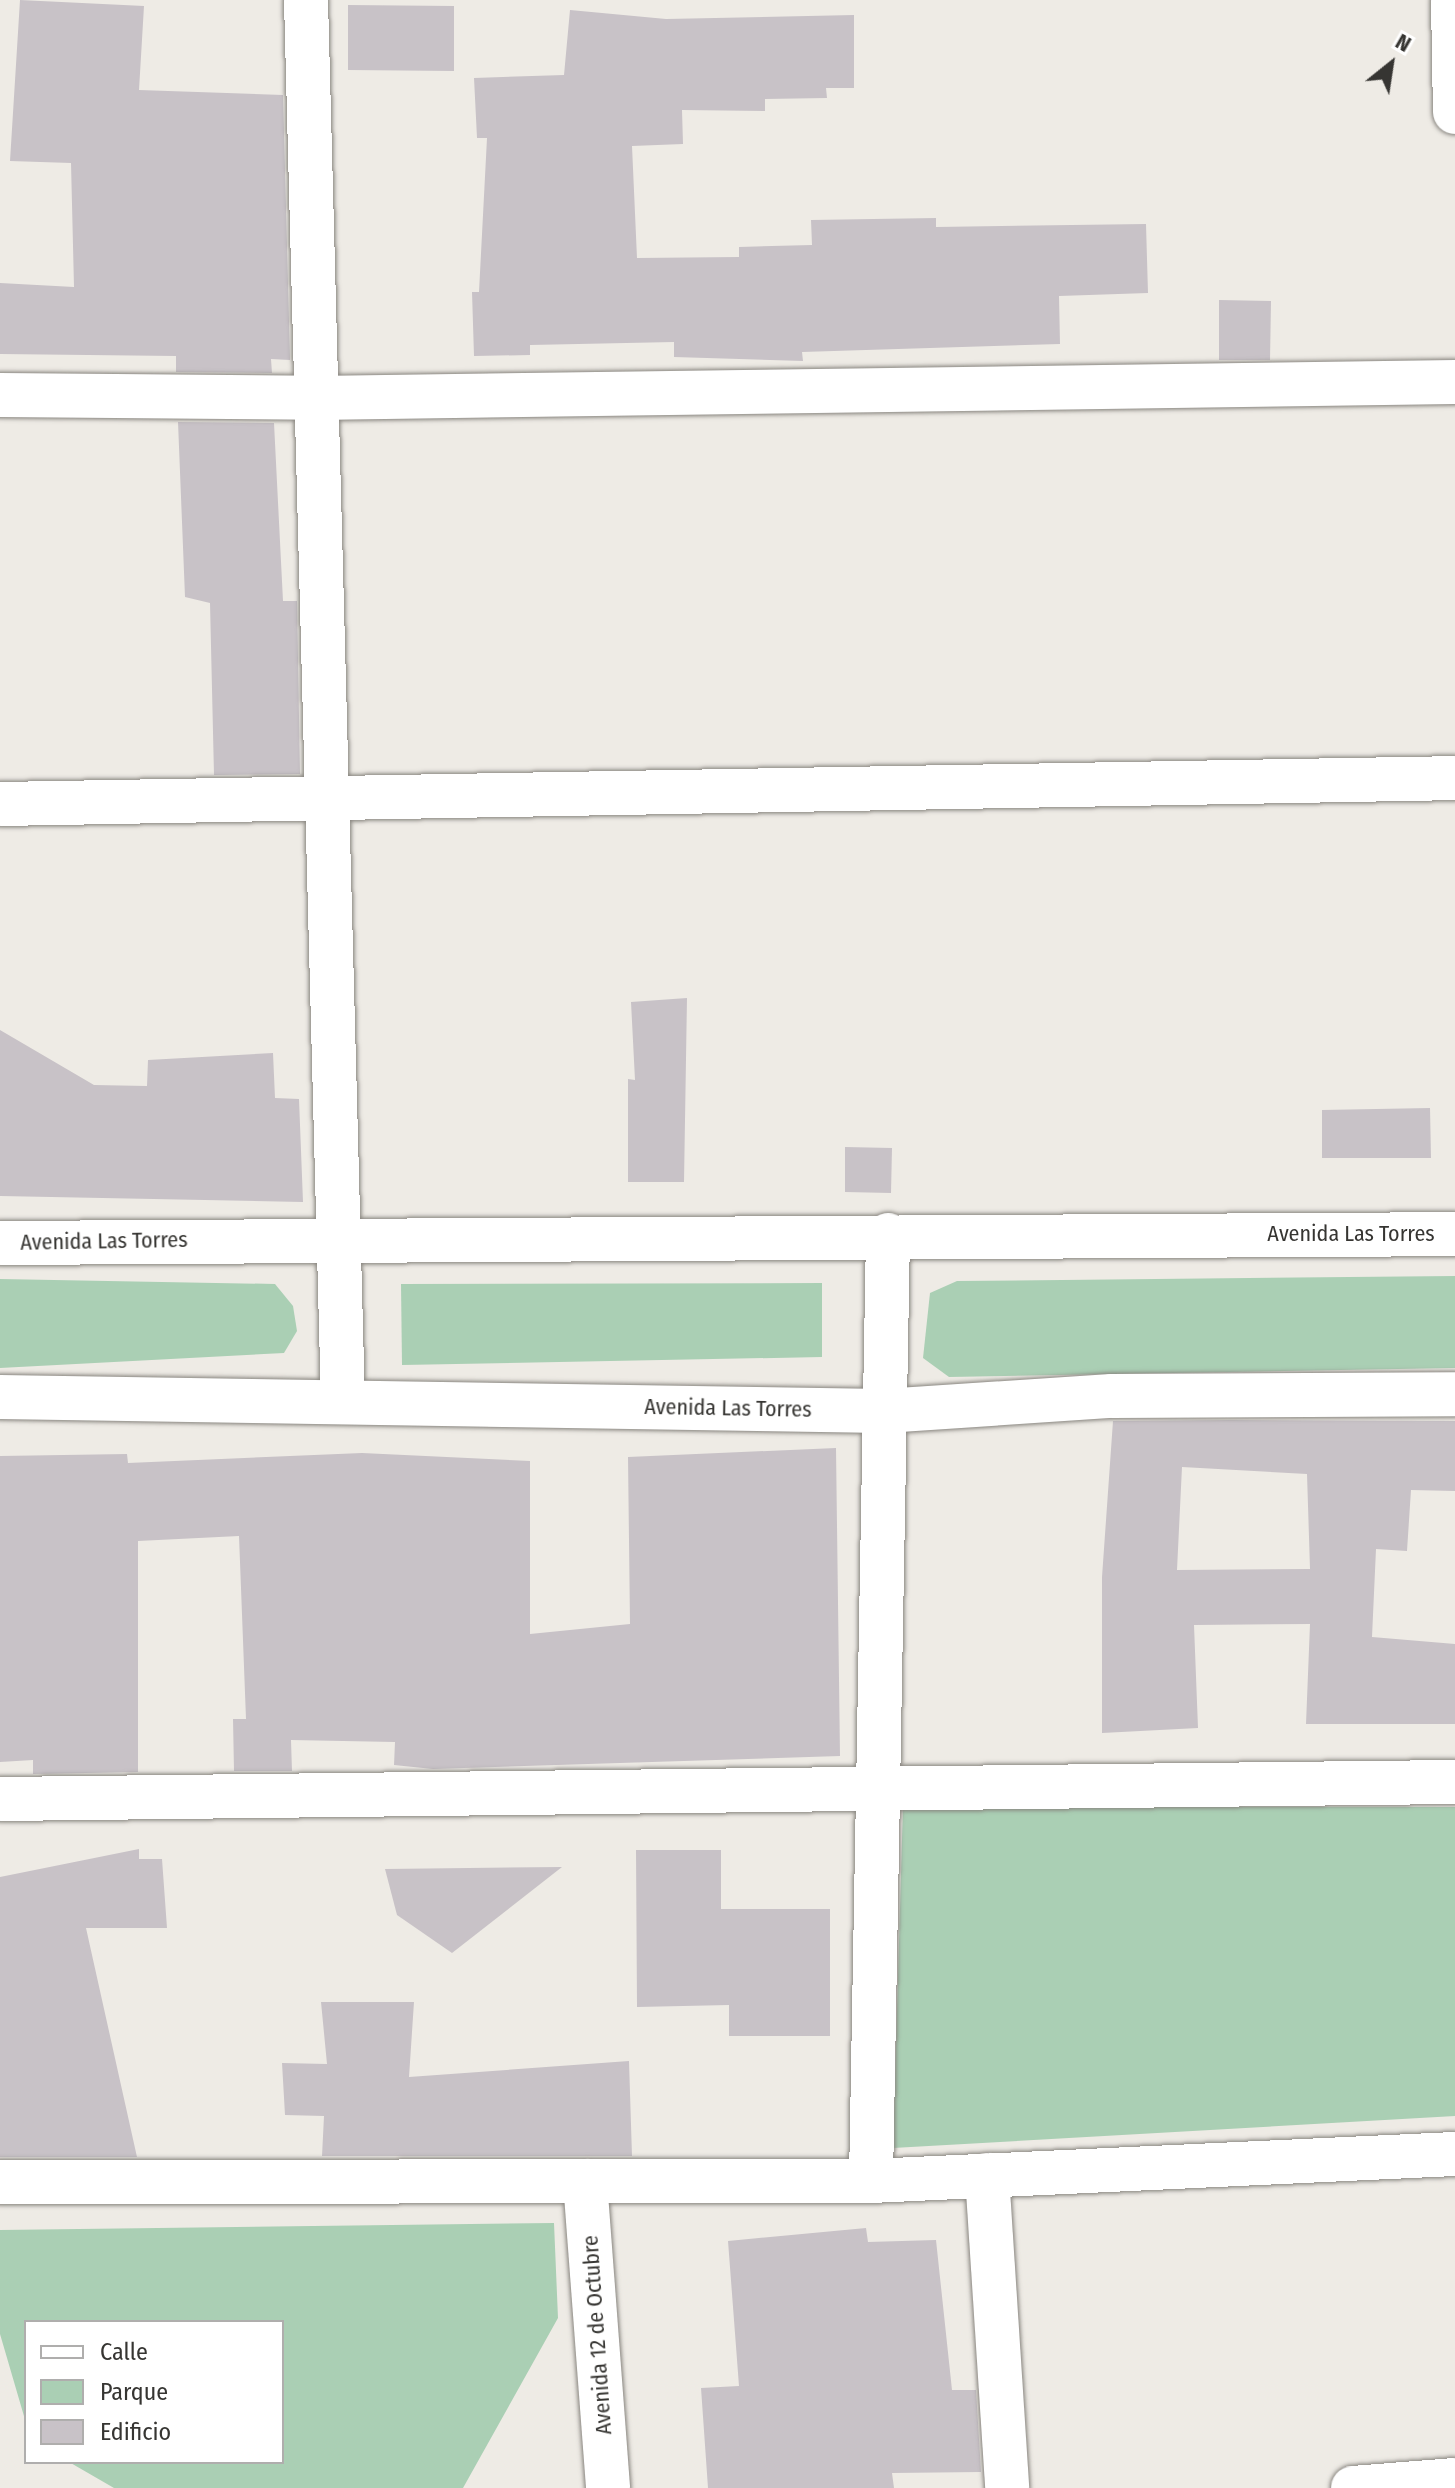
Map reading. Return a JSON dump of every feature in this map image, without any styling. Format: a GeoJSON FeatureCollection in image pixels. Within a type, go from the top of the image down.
{"type":"FeatureCollection","features":[{"type":"Feature","properties":{"kind":"street"},"geometry":{"type":"LineString","coordinates":[[306,0],[343,1402]]}},
{"type":"Feature","properties":{"kind":"street"},"geometry":{"type":"LineString","coordinates":[[1453,0],[1455,112]]}},
{"type":"Feature","properties":{"kind":"street"},"geometry":{"type":"LineString","coordinates":[[0,395],[315,398],[1455,382]]}},
{"type":"Feature","properties":{"kind":"street"},"geometry":{"type":"LineString","coordinates":[[0,804],[1455,778]]}},
{"type":"Feature","properties":{"kind":"street","name":"Avenida Las Torres"},"geometry":{"type":"LineString","coordinates":[[0,1243],[338,1236],[1455,1234]]}},
{"type":"Feature","properties":{"kind":"street"},"geometry":{"type":"LineString","coordinates":[[871,2181],[874,1787],[888,1235]]}},
{"type":"Feature","properties":{"kind":"street","name":"Avenida Las Torres"},"geometry":{"type":"LineString","coordinates":[[0,1397],[884,1411],[1112,1396],[1455,1394]]}},
{"type":"Feature","properties":{"kind":"street"},"geometry":{"type":"LineString","coordinates":[[0,1799],[1455,1782]]}},
{"type":"Feature","properties":{"kind":"street"},"geometry":{"type":"LineString","coordinates":[[0,2182],[871,2181],[1455,2154]]}},
{"type":"Feature","properties":{"kind":"street"},"geometry":{"type":"LineString","coordinates":[[987,2175],[1007,2488]]}},
{"type":"Feature","properties":{"kind":"street","name":"Avenida 12 de Octubre"},"geometry":{"type":"LineString","coordinates":[[585,2181],[608,2488]]}},
{"type":"Feature","properties":{"kind":"street"},"geometry":{"type":"LineString","coordinates":[[1353,2488],[1455,2480]]}},
{"type":"Feature","properties":{"kind":"green space"},"geometry":{"type":"Polygon","coordinates":[[[1455,1276],[1455,1368],[949,1377],[923,1358],[930,1293],[957,1281],[1455,1276]]]}},
{"type":"Feature","properties":{"kind":"green space"},"geometry":{"type":"Polygon","coordinates":[[[0,1279],[275,1284],[293,1306],[297,1331],[284,1353],[0,1368],[0,1279]]]}},
{"type":"Feature","properties":{"kind":"green space"},"geometry":{"type":"Polygon","coordinates":[[[822,1283],[822,1357],[402,1365],[401,1284],[822,1283]]]}},
{"type":"Feature","properties":{"kind":"green space"},"geometry":{"type":"Polygon","coordinates":[[[903,1806],[1455,1807],[1455,2116],[893,2148],[903,1806]]]}},
{"type":"Feature","properties":{"kind":"green space"},"geometry":{"type":"Polygon","coordinates":[[[554,2223],[558,2318],[463,2488],[114,2488],[72,2464],[284,2464],[284,2320],[24,2320],[24,2416],[0,2334],[0,2230],[554,2223]]]}},
{"type":"Feature","properties":{"kind":"building"},"geometry":{"type":"Polygon","coordinates":[[[20,0],[144,6],[139,90],[283,95],[290,360],[271,359],[272,373],[176,372],[176,356],[0,354],[0,283],[74,287],[71,163],[10,161],[20,0]]]}},
{"type":"Feature","properties":{"kind":"building"},"geometry":{"type":"Polygon","coordinates":[[[348,5],[454,6],[454,71],[348,70],[348,5]]]}},
{"type":"Feature","properties":{"kind":"building"},"geometry":{"type":"Polygon","coordinates":[[[570,10],[666,19],[854,15],[854,88],[826,88],[827,98],[765,99],[765,111],[682,110],[683,144],[632,146],[637,258],[739,257],[739,247],[812,245],[811,220],[936,218],[936,227],[1146,224],[1148,293],[1059,296],[1060,344],[802,352],[803,361],[674,357],[674,342],[530,345],[530,355],[474,356],[472,292],[479,292],[487,138],[477,138],[474,78],[564,75],[570,10]]]}},
{"type":"Feature","properties":{"kind":"building"},"geometry":{"type":"Polygon","coordinates":[[[1219,300],[1271,301],[1270,360],[1219,360],[1219,300]]]}},
{"type":"Feature","properties":{"kind":"building"},"geometry":{"type":"Polygon","coordinates":[[[178,422],[274,423],[283,601],[297,601],[300,774],[214,775],[210,603],[185,597],[178,422]]]}},
{"type":"Feature","properties":{"kind":"building"},"geometry":{"type":"Polygon","coordinates":[[[687,998],[684,1182],[628,1182],[628,1079],[635,1080],[631,1002],[687,998]]]}},
{"type":"Feature","properties":{"kind":"building"},"geometry":{"type":"Polygon","coordinates":[[[0,1030],[94,1085],[147,1086],[148,1060],[273,1053],[275,1098],[299,1099],[303,1202],[0,1196],[0,1030]]]}},
{"type":"Feature","properties":{"kind":"building"},"geometry":{"type":"Polygon","coordinates":[[[1430,1108],[1431,1158],[1322,1158],[1322,1110],[1430,1108]]]}},
{"type":"Feature","properties":{"kind":"building"},"geometry":{"type":"Polygon","coordinates":[[[845,1147],[892,1148],[891,1193],[845,1192],[845,1147]]]}},
{"type":"Feature","properties":{"kind":"building"},"geometry":{"type":"Polygon","coordinates":[[[1113,1421],[1455,1421],[1455,1491],[1411,1490],[1407,1551],[1376,1549],[1372,1637],[1455,1644],[1455,1724],[1306,1724],[1310,1624],[1194,1625],[1198,1728],[1102,1733],[1102,1577],[1113,1421]],[[1182,1467],[1177,1570],[1310,1569],[1307,1474],[1182,1467]]]}},
{"type":"Feature","properties":{"kind":"building"},"geometry":{"type":"Polygon","coordinates":[[[836,1448],[840,1756],[433,1769],[394,1765],[395,1742],[291,1740],[292,1771],[234,1771],[233,1719],[246,1719],[239,1536],[138,1541],[138,1772],[33,1774],[33,1760],[0,1762],[0,1456],[127,1454],[128,1463],[362,1453],[530,1461],[530,1634],[630,1624],[628,1457],[836,1448]]]}},
{"type":"Feature","properties":{"kind":"building"},"geometry":{"type":"Polygon","coordinates":[[[139,1849],[139,1859],[162,1859],[167,1928],[86,1928],[137,2157],[0,2157],[0,1877],[139,1849]]]}},
{"type":"Feature","properties":{"kind":"building"},"geometry":{"type":"Polygon","coordinates":[[[636,1850],[721,1850],[721,1909],[830,1909],[830,2036],[729,2036],[729,2005],[637,2007],[636,1850]]]}},
{"type":"Feature","properties":{"kind":"building"},"geometry":{"type":"Polygon","coordinates":[[[562,1867],[452,1953],[397,1915],[385,1869],[562,1867]]]}},
{"type":"Feature","properties":{"kind":"building"},"geometry":{"type":"Polygon","coordinates":[[[321,2002],[414,2002],[409,2077],[629,2061],[632,2156],[322,2156],[324,2116],[285,2115],[282,2063],[327,2064],[321,2002]]]}},
{"type":"Feature","properties":{"kind":"building"},"geometry":{"type":"Polygon","coordinates":[[[866,2228],[868,2242],[936,2240],[952,2390],[976,2390],[981,2472],[892,2473],[894,2488],[708,2488],[701,2388],[739,2386],[728,2241],[866,2228]]]}}]}
